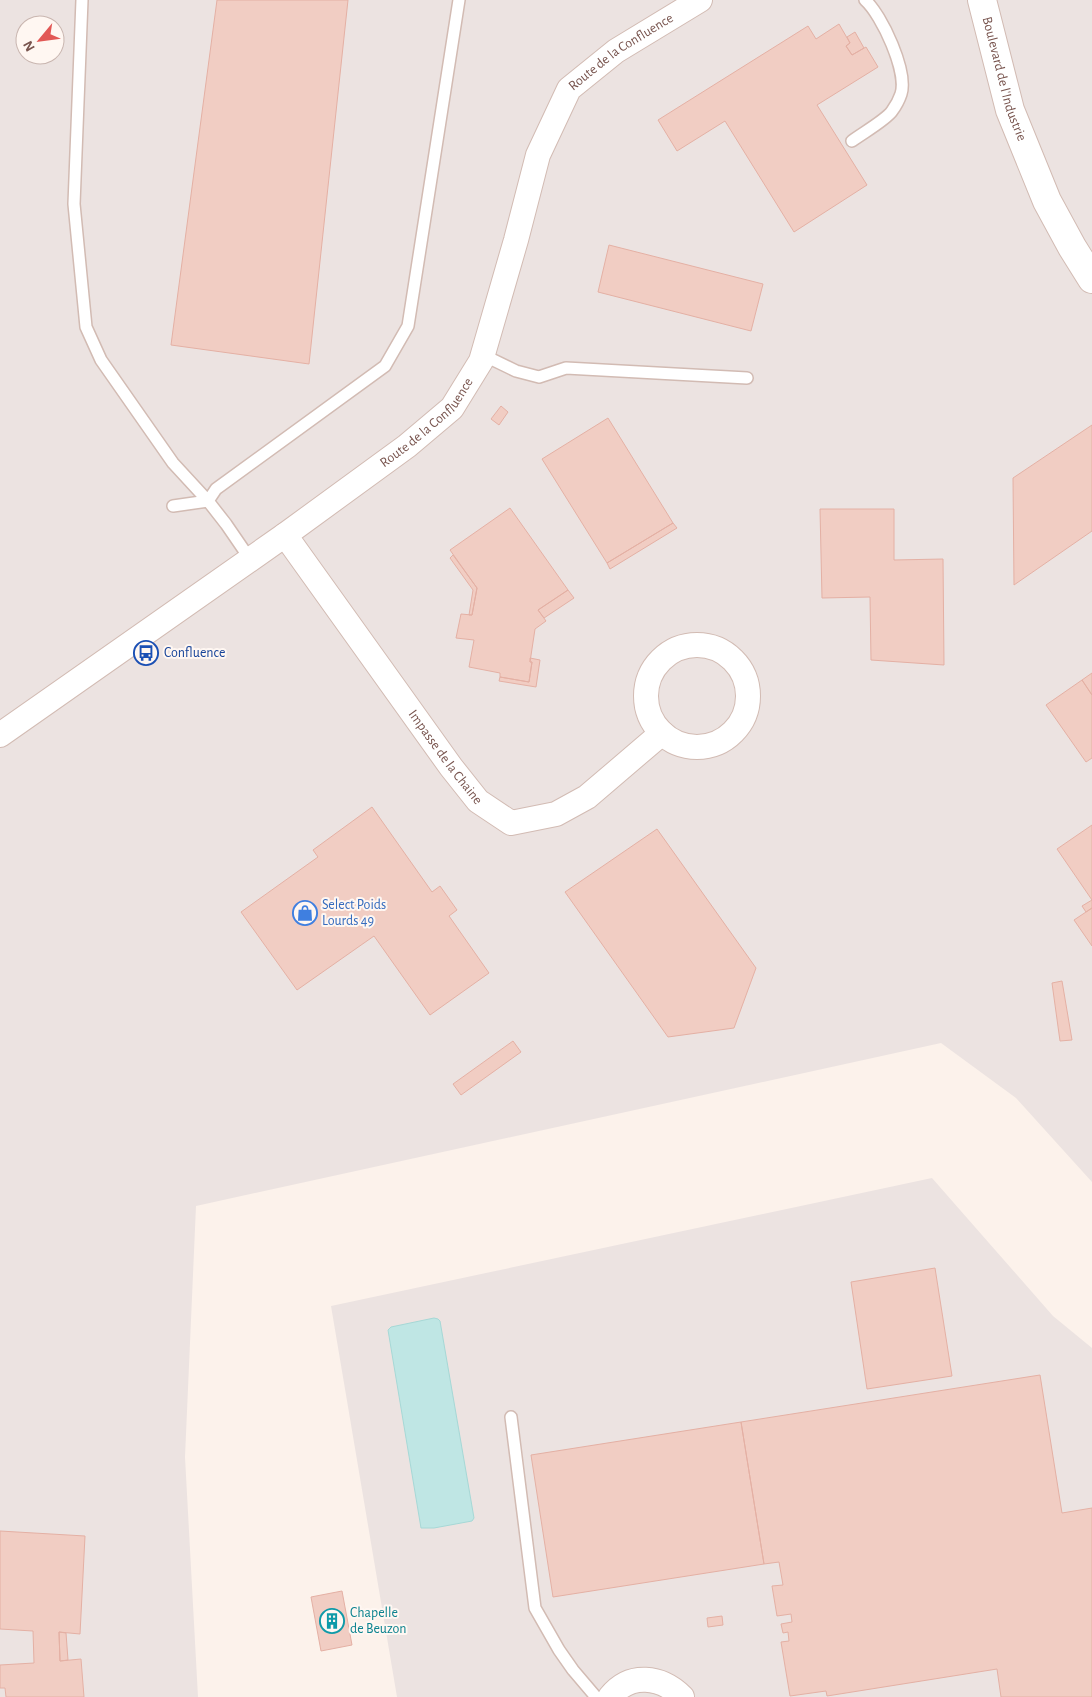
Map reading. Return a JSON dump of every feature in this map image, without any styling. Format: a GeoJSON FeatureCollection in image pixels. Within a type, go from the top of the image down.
{"type":"FeatureCollection","features":[{"type":"Feature","properties":{"kind":"street","name":"Boulevard de l'Industrie"},"geometry":{"type":"LineString","coordinates":[[982,0],[1010,110],[1047,201],[1092,279]]}},
{"type":"Feature","properties":{"kind":"street","name":"Boulevard de l'Industrie"},"geometry":{"type":"LineString","coordinates":[[999,0],[1022,108],[1029,156]]}},
{"type":"Feature","properties":{"kind":"street","name":"Route de la Confluence"},"geometry":{"type":"LineString","coordinates":[[0,735],[407,446],[452,408],[481,361],[538,155],[569,88],[616,51],[690,3]]}},
{"type":"Feature","properties":{"kind":"street","name":"Impasse de la Chaine"},"geometry":{"type":"LineString","coordinates":[[285,534],[478,801],[511,823],[556,814],[587,797],[662,733]]}},
{"type":"Feature","properties":{"kind":"street"},"geometry":{"type":"LineString","coordinates":[[694,645],[711,647],[726,654],[738,666],[746,681],[748,698],[745,714],[737,729],[724,740],[709,747],[692,748],[676,743],[662,733],[652,720],[646,704],[647,687],[652,671],[663,658],[678,649],[694,645]]}},
{"type":"Feature","properties":{"kind":"street"},"geometry":{"type":"LineString","coordinates":[[610,1697],[625,1684],[646,1679],[666,1684],[682,1697]]}},
{"type":"Feature","properties":{"kind":"lane"},"geometry":{"type":"LineString","coordinates":[[82,0],[74,204],[86,327],[101,360],[173,463],[208,501],[250,559]]}},
{"type":"Feature","properties":{"kind":"lane"},"geometry":{"type":"LineString","coordinates":[[173,506],[208,501],[216,489],[385,366],[408,326],[459,0]]}},
{"type":"Feature","properties":{"kind":"lane"},"geometry":{"type":"LineString","coordinates":[[852,141],[890,114],[901,93],[900,65],[888,35],[872,6],[865,0]]}},
{"type":"Feature","properties":{"kind":"lane"},"geometry":{"type":"LineString","coordinates":[[483,355],[516,371],[539,377],[566,368],[747,378]]}},
{"type":"Feature","properties":{"kind":"lane"},"geometry":{"type":"LineString","coordinates":[[511,1417],[536,1608],[559,1650],[596,1697]]}},
{"type":"Feature","properties":{"kind":"shaded area"},"geometry":{"type":"Polygon","coordinates":[[[0,0],[1092,0],[1092,1182],[1016,1098],[941,1043],[196,1206],[185,1457],[198,1697],[0,1697],[0,0]]]}},
{"type":"Feature","properties":{"kind":"shaded area"},"geometry":{"type":"Polygon","coordinates":[[[932,1178],[1053,1316],[1092,1348],[1092,1697],[397,1697],[331,1306],[932,1178]]]}},
{"type":"Feature","properties":{"kind":"water"},"geometry":{"type":"Polygon","coordinates":[[[434,1318],[440,1321],[474,1518],[472,1521],[434,1528],[421,1528],[388,1330],[391,1327],[434,1318]]]}},
{"type":"Feature","properties":{"kind":"building"},"geometry":{"type":"Polygon","coordinates":[[[217,0],[348,0],[309,364],[171,345],[217,0]]]}},
{"type":"Feature","properties":{"kind":"building"},"geometry":{"type":"Polygon","coordinates":[[[839,24],[850,43],[846,46],[852,55],[866,47],[878,67],[817,105],[867,185],[794,232],[725,121],[677,151],[658,120],[808,26],[816,39],[839,24]]]}},
{"type":"Feature","properties":{"kind":"building"},"geometry":{"type":"Polygon","coordinates":[[[855,32],[864,48],[852,55],[846,46],[850,43],[847,37],[855,32]]]}},
{"type":"Feature","properties":{"kind":"building"},"geometry":{"type":"Polygon","coordinates":[[[609,245],[763,284],[751,331],[598,292],[609,245]]]}},
{"type":"Feature","properties":{"kind":"building"},"geometry":{"type":"Polygon","coordinates":[[[501,406],[508,412],[499,425],[491,419],[501,406]]]}},
{"type":"Feature","properties":{"kind":"building"},"geometry":{"type":"Polygon","coordinates":[[[608,418],[673,523],[607,563],[542,459],[608,418]]]}},
{"type":"Feature","properties":{"kind":"building"},"geometry":{"type":"Polygon","coordinates":[[[1092,425],[1092,531],[1014,585],[1013,478],[1092,425]]]}},
{"type":"Feature","properties":{"kind":"building"},"geometry":{"type":"Polygon","coordinates":[[[510,508],[568,590],[538,610],[546,621],[535,629],[529,682],[500,677],[500,673],[469,667],[474,640],[456,638],[461,614],[472,615],[477,588],[450,550],[510,508]]]}},
{"type":"Feature","properties":{"kind":"building"},"geometry":{"type":"Polygon","coordinates":[[[820,509],[894,509],[894,560],[943,559],[944,665],[871,660],[870,597],[822,598],[820,509]]]}},
{"type":"Feature","properties":{"kind":"building"},"geometry":{"type":"Polygon","coordinates":[[[673,523],[677,528],[610,569],[607,563],[673,523]]]}},
{"type":"Feature","properties":{"kind":"building"},"geometry":{"type":"Polygon","coordinates":[[[453,555],[477,588],[472,615],[469,615],[473,590],[450,558],[453,555]]]}},
{"type":"Feature","properties":{"kind":"building"},"geometry":{"type":"Polygon","coordinates":[[[568,590],[574,598],[544,618],[538,610],[568,590]]]}},
{"type":"Feature","properties":{"kind":"building"},"geometry":{"type":"Polygon","coordinates":[[[530,658],[540,660],[536,687],[499,681],[500,677],[529,682],[532,662],[530,662],[530,658]]]}},
{"type":"Feature","properties":{"kind":"building"},"geometry":{"type":"Polygon","coordinates":[[[1092,673],[1092,695],[1082,680],[1092,673]]]}},
{"type":"Feature","properties":{"kind":"building"},"geometry":{"type":"Polygon","coordinates":[[[1082,680],[1092,695],[1092,758],[1086,762],[1046,705],[1082,680]]]}},
{"type":"Feature","properties":{"kind":"building"},"geometry":{"type":"Polygon","coordinates":[[[372,807],[432,892],[440,886],[457,910],[449,916],[489,973],[430,1015],[374,936],[297,990],[241,912],[318,857],[313,850],[372,807]]]}},
{"type":"Feature","properties":{"kind":"building"},"geometry":{"type":"Polygon","coordinates":[[[1092,825],[1092,900],[1057,849],[1092,825]]]}},
{"type":"Feature","properties":{"kind":"building"},"geometry":{"type":"Polygon","coordinates":[[[657,829],[756,968],[734,1028],[668,1037],[565,892],[657,829]]]}},
{"type":"Feature","properties":{"kind":"building"},"geometry":{"type":"Polygon","coordinates":[[[1092,900],[1092,908],[1086,912],[1082,906],[1092,900]]]}},
{"type":"Feature","properties":{"kind":"building"},"geometry":{"type":"Polygon","coordinates":[[[1092,908],[1092,946],[1074,920],[1092,908]]]}},
{"type":"Feature","properties":{"kind":"building"},"geometry":{"type":"Polygon","coordinates":[[[1062,981],[1072,1040],[1060,1041],[1052,983],[1062,981]]]}},
{"type":"Feature","properties":{"kind":"building"},"geometry":{"type":"Polygon","coordinates":[[[513,1041],[521,1052],[461,1095],[453,1084],[513,1041]]]}},
{"type":"Feature","properties":{"kind":"building"},"geometry":{"type":"Polygon","coordinates":[[[935,1268],[952,1376],[867,1389],[851,1282],[935,1268]]]}},
{"type":"Feature","properties":{"kind":"building"},"geometry":{"type":"Polygon","coordinates":[[[1040,1375],[1062,1513],[1092,1508],[1092,1697],[1001,1697],[997,1669],[827,1696],[826,1691],[790,1696],[781,1642],[789,1641],[788,1632],[783,1633],[781,1624],[792,1622],[791,1614],[777,1616],[772,1586],[783,1585],[779,1562],[764,1564],[741,1422],[1040,1375]]]}},
{"type":"Feature","properties":{"kind":"building"},"geometry":{"type":"Polygon","coordinates":[[[741,1422],[764,1564],[553,1597],[531,1455],[741,1422]]]}},
{"type":"Feature","properties":{"kind":"building"},"geometry":{"type":"Polygon","coordinates":[[[0,1531],[85,1536],[80,1634],[59,1632],[60,1661],[81,1659],[84,1697],[6,1697],[5,1688],[0,1688],[0,1665],[34,1663],[33,1631],[0,1629],[0,1531]]]}},
{"type":"Feature","properties":{"kind":"building","name":"Chapelle de Beuzon"},"geometry":{"type":"Polygon","coordinates":[[[342,1591],[352,1645],[321,1651],[311,1597],[342,1591]]]}},
{"type":"Feature","properties":{"kind":"building"},"geometry":{"type":"Polygon","coordinates":[[[722,1616],[723,1625],[708,1627],[707,1618],[722,1616]]]}},
{"type":"Feature","properties":{"kind":"building"},"geometry":{"type":"Polygon","coordinates":[[[59,1632],[66,1633],[68,1660],[60,1661],[59,1632]]]}},
{"type":"Feature","properties":{"kind":"place","name":"Confluence"},"geometry":{"type":"Point","coordinates":[146,653]}},
{"type":"Feature","properties":{"kind":"place","name":"Select Poids Lourds 49"},"geometry":{"type":"Point","coordinates":[305,913]}},
{"type":"Feature","properties":{"kind":"place","name":"Chapelle de Beuzon"},"geometry":{"type":"Point","coordinates":[332,1621]}}]}
